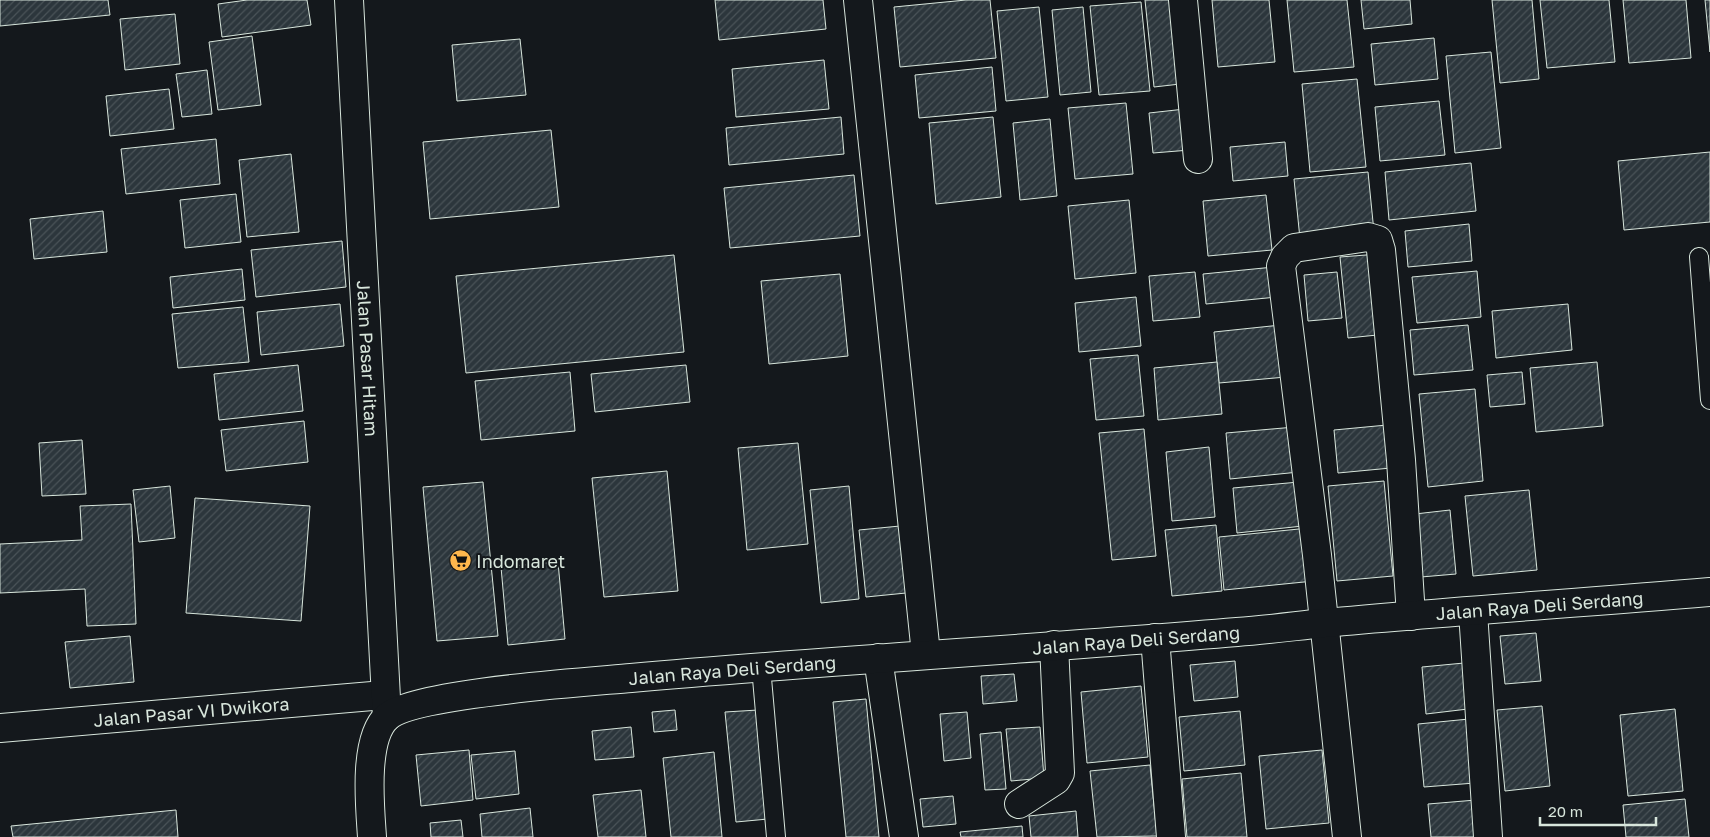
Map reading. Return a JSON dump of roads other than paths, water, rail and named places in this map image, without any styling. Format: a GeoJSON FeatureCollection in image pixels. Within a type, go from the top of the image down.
{"type":"FeatureCollection","features":[{"type":"Feature","properties":{"kind":"street","name":"Jalan Pasar Hitam"},"geometry":{"type":"LineString","coordinates":[[349,0],[386,706]]}},
{"type":"Feature","properties":{"kind":"street"},"geometry":{"type":"LineString","coordinates":[[858,0],[926,654]]}},
{"type":"Feature","properties":{"kind":"street"},"geometry":{"type":"LineString","coordinates":[[1183,0],[1198,159]]}},
{"type":"Feature","properties":{"kind":"street"},"geometry":{"type":"LineString","coordinates":[[1347,837],[1324,623],[1281,266],[1285,256],[1294,248],[1368,237],[1378,240],[1381,250],[1401,460],[1411,616]]}},
{"type":"Feature","properties":{"kind":"street","name":"Jalan Raya Deli Serdang"},"geometry":{"type":"LineString","coordinates":[[386,706],[406,707],[436,700],[562,684],[926,654],[1155,638],[1710,592]]}},
{"type":"Feature","properties":{"kind":"street"},"geometry":{"type":"LineString","coordinates":[[1473,612],[1488,837]]}},
{"type":"Feature","properties":{"kind":"street"},"geometry":{"type":"LineString","coordinates":[[1155,638],[1171,837]]}},
{"type":"Feature","properties":{"kind":"street"},"geometry":{"type":"LineString","coordinates":[[1019,804],[1056,780],[1060,773],[1054,645]]}},
{"type":"Feature","properties":{"kind":"street"},"geometry":{"type":"LineString","coordinates":[[878,658],[904,837]]}},
{"type":"Feature","properties":{"kind":"street","name":"Jalan Pasar VI Dwikora"},"geometry":{"type":"LineString","coordinates":[[0,728],[386,706]]}},
{"type":"Feature","properties":{"kind":"street"},"geometry":{"type":"LineString","coordinates":[[372,837],[369,792],[370,761],[374,741],[386,706]]}},
{"type":"Feature","properties":{"kind":"lane"},"geometry":{"type":"LineString","coordinates":[[1699,257],[1710,400]]}},
{"type":"Feature","properties":{"kind":"lane"},"geometry":{"type":"LineString","coordinates":[[761,667],[776,837]]}},
{"type":"Feature","properties":{"kind":"place","name":"Indomaret"},"geometry":{"type":"Point","coordinates":[460,561]}}]}
